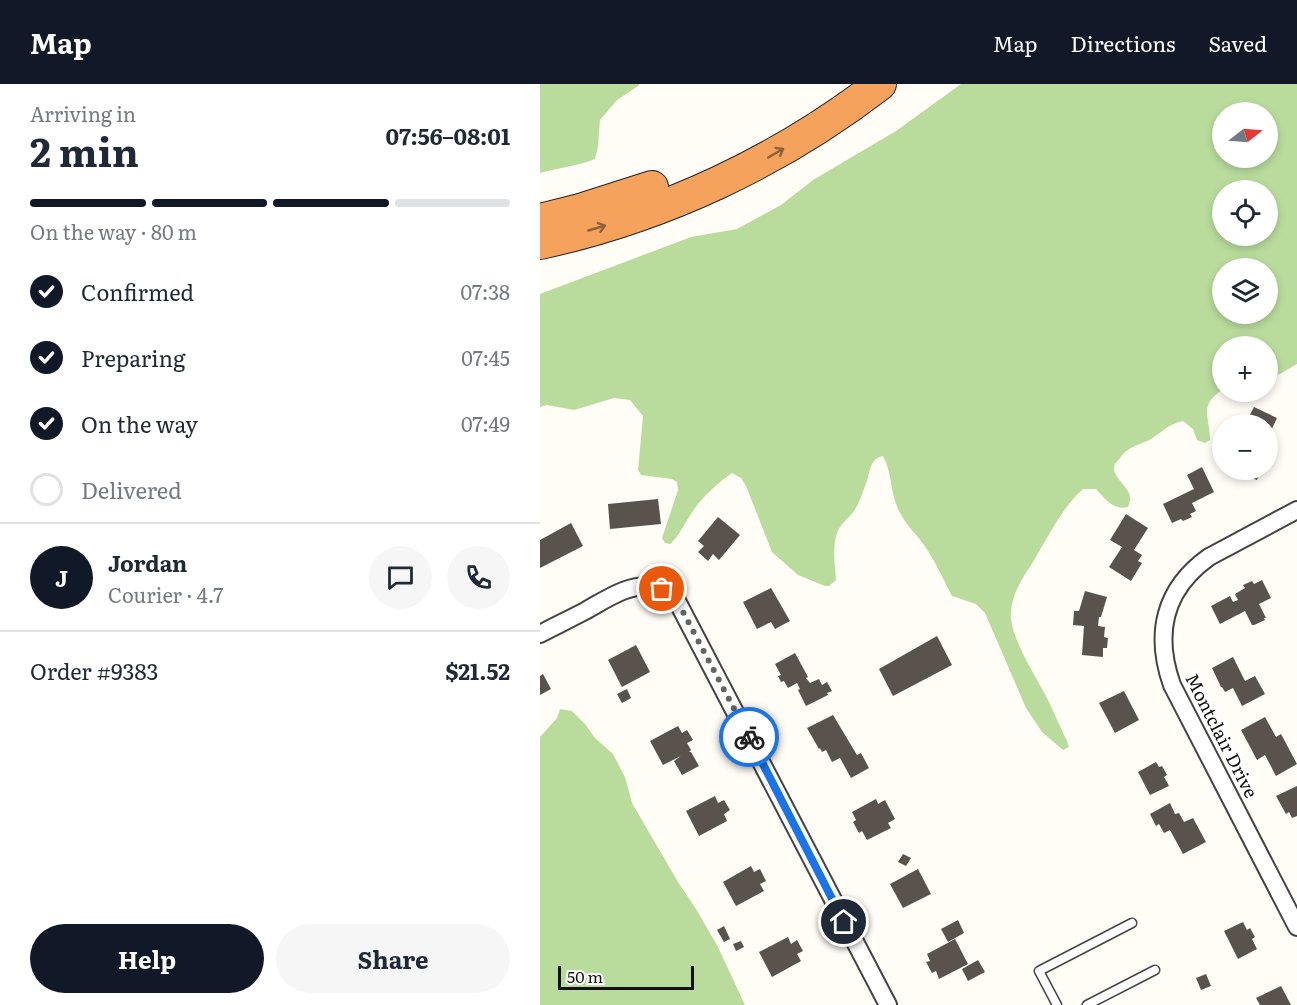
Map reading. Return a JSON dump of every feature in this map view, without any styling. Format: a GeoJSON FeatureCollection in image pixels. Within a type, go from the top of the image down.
{"type":"FeatureCollection","features":[{"type":"Feature","properties":{"kind":"highway"},"geometry":{"type":"LineString","coordinates":[[540,220],[627,196],[710,164],[788,122],[846,84]]}},
{"type":"Feature","properties":{"kind":"highway"},"geometry":{"type":"LineString","coordinates":[[540,243],[642,214],[726,180],[817,129],[880,84]]}},
{"type":"Feature","properties":{"kind":"street","name":"Montclair Drive"},"geometry":{"type":"LineString","coordinates":[[1297,510],[1197,565],[1178,588],[1171,601],[1166,615],[1163,643],[1172,685],[1297,927]]}},
{"type":"Feature","properties":{"kind":"street"},"geometry":{"type":"LineString","coordinates":[[540,634],[626,590],[653,586],[662,589],[677,601],[888,1005]]}},
{"type":"Feature","properties":{"kind":"lane"},"geometry":{"type":"LineString","coordinates":[[1057,1005],[1039,971],[1132,923]]}},
{"type":"Feature","properties":{"kind":"lane"},"geometry":{"type":"LineString","coordinates":[[1087,1005],[1155,970]]}},
{"type":"Feature","properties":{"kind":"green space"},"geometry":{"type":"Polygon","coordinates":[[[540,84],[639,84],[617,100],[600,120],[595,159],[540,173],[540,84]]]}},
{"type":"Feature","properties":{"kind":"green space"},"geometry":{"type":"Polygon","coordinates":[[[961,84],[1297,84],[1297,364],[1278,375],[1278,336],[1212,336],[1212,399],[1207,412],[1210,440],[1205,443],[1197,440],[1193,429],[1183,421],[1127,451],[1114,468],[1130,496],[1128,507],[1114,505],[1096,489],[1083,489],[1058,519],[1012,603],[1013,629],[1021,650],[1067,741],[1069,747],[1063,750],[1042,732],[1026,708],[985,613],[976,604],[952,596],[928,551],[901,515],[895,502],[883,456],[872,464],[854,511],[838,530],[834,551],[836,580],[829,586],[825,586],[798,575],[772,552],[746,486],[741,478],[732,473],[703,498],[673,541],[670,544],[665,543],[662,538],[678,490],[677,482],[672,479],[641,475],[638,470],[643,416],[630,400],[614,398],[574,410],[547,405],[540,407],[540,294],[691,237],[737,229],[781,205],[813,180],[896,131],[961,84]]]}},
{"type":"Feature","properties":{"kind":"green space"},"geometry":{"type":"Polygon","coordinates":[[[560,709],[572,711],[595,738],[613,754],[625,777],[632,803],[718,947],[745,1005],[540,1005],[540,737],[557,718],[560,709]]]}},
{"type":"Feature","properties":{"kind":"building"},"geometry":{"type":"Polygon","coordinates":[[[1254,407],[1269,414],[1250,414],[1254,407]]]}},
{"type":"Feature","properties":{"kind":"building"},"geometry":{"type":"Polygon","coordinates":[[[1202,467],[1214,492],[1192,503],[1196,511],[1190,514],[1192,517],[1172,523],[1163,504],[1194,489],[1187,475],[1202,467]]]}},
{"type":"Feature","properties":{"kind":"building"},"geometry":{"type":"Polygon","coordinates":[[[658,499],[661,524],[610,529],[608,504],[658,499]]]}},
{"type":"Feature","properties":{"kind":"building"},"geometry":{"type":"Polygon","coordinates":[[[1126,514],[1148,528],[1134,550],[1142,555],[1138,561],[1142,563],[1131,581],[1109,567],[1122,547],[1110,540],[1126,514]]]}},
{"type":"Feature","properties":{"kind":"building"},"geometry":{"type":"Polygon","coordinates":[[[718,517],[740,535],[719,560],[713,554],[708,561],[698,552],[704,546],[698,541],[718,517]]]}},
{"type":"Feature","properties":{"kind":"building"},"geometry":{"type":"Polygon","coordinates":[[[571,523],[583,546],[540,568],[540,540],[571,523]]]}},
{"type":"Feature","properties":{"kind":"building"},"geometry":{"type":"Polygon","coordinates":[[[1262,580],[1271,598],[1259,604],[1265,620],[1252,625],[1245,611],[1220,624],[1211,606],[1230,596],[1233,602],[1238,600],[1235,594],[1245,588],[1243,585],[1252,581],[1254,584],[1262,580]]]}},
{"type":"Feature","properties":{"kind":"building"},"geometry":{"type":"Polygon","coordinates":[[[771,588],[790,621],[775,629],[771,622],[757,629],[743,602],[771,588]]]}},
{"type":"Feature","properties":{"kind":"building"},"geometry":{"type":"Polygon","coordinates":[[[1085,591],[1107,597],[1098,626],[1105,627],[1104,637],[1108,638],[1107,648],[1103,648],[1103,657],[1082,655],[1084,626],[1073,625],[1074,611],[1079,611],[1085,591]]]}},
{"type":"Feature","properties":{"kind":"building"},"geometry":{"type":"Polygon","coordinates":[[[937,636],[952,665],[893,696],[879,669],[937,636]]]}},
{"type":"Feature","properties":{"kind":"building"},"geometry":{"type":"Polygon","coordinates":[[[636,645],[650,672],[622,687],[608,660],[636,645]]]}},
{"type":"Feature","properties":{"kind":"building"},"geometry":{"type":"Polygon","coordinates":[[[795,653],[810,683],[819,679],[822,685],[827,682],[832,691],[806,706],[797,683],[788,688],[784,681],[781,682],[778,676],[781,675],[775,664],[795,653]]]}},
{"type":"Feature","properties":{"kind":"building"},"geometry":{"type":"Polygon","coordinates":[[[1233,657],[1245,681],[1255,676],[1265,694],[1242,706],[1233,688],[1225,692],[1221,687],[1212,668],[1233,657]]]}},
{"type":"Feature","properties":{"kind":"building"},"geometry":{"type":"Polygon","coordinates":[[[543,674],[551,689],[540,695],[540,676],[543,674]]]}},
{"type":"Feature","properties":{"kind":"building"},"geometry":{"type":"Polygon","coordinates":[[[627,689],[631,698],[622,703],[617,694],[627,689]]]}},
{"type":"Feature","properties":{"kind":"building"},"geometry":{"type":"Polygon","coordinates":[[[1124,691],[1139,720],[1115,733],[1099,703],[1124,691]]]}},
{"type":"Feature","properties":{"kind":"building"},"geometry":{"type":"Polygon","coordinates":[[[833,715],[857,755],[861,753],[869,768],[851,778],[840,758],[832,762],[826,750],[822,752],[819,749],[807,728],[833,715]]]}},
{"type":"Feature","properties":{"kind":"building"},"geometry":{"type":"Polygon","coordinates":[[[1265,717],[1276,737],[1281,734],[1297,764],[1276,776],[1265,755],[1257,760],[1241,730],[1265,717]]]}},
{"type":"Feature","properties":{"kind":"building"},"geometry":{"type":"Polygon","coordinates":[[[678,726],[682,733],[687,730],[693,740],[687,743],[691,750],[689,752],[699,766],[682,775],[674,761],[681,756],[663,765],[650,741],[678,726]]]}},
{"type":"Feature","properties":{"kind":"building"},"geometry":{"type":"Polygon","coordinates":[[[1156,762],[1159,767],[1162,766],[1167,775],[1164,777],[1169,786],[1150,795],[1138,772],[1156,762]]]}},
{"type":"Feature","properties":{"kind":"building"},"geometry":{"type":"Polygon","coordinates":[[[1297,786],[1297,816],[1292,818],[1289,812],[1286,814],[1276,796],[1297,786]]]}},
{"type":"Feature","properties":{"kind":"building"},"geometry":{"type":"Polygon","coordinates":[[[715,796],[718,803],[724,800],[730,810],[724,814],[727,821],[699,836],[686,811],[715,796]]]}},
{"type":"Feature","properties":{"kind":"building"},"geometry":{"type":"Polygon","coordinates":[[[876,799],[878,804],[885,800],[895,819],[888,823],[891,828],[867,840],[862,831],[859,833],[853,822],[856,820],[852,812],[876,799]]]}},
{"type":"Feature","properties":{"kind":"building"},"geometry":{"type":"Polygon","coordinates":[[[1170,803],[1175,814],[1179,813],[1184,822],[1193,818],[1206,842],[1183,854],[1170,830],[1164,833],[1159,824],[1156,826],[1150,814],[1170,803]]]}},
{"type":"Feature","properties":{"kind":"building"},"geometry":{"type":"Polygon","coordinates":[[[903,854],[911,858],[906,866],[898,862],[903,854]]]}},
{"type":"Feature","properties":{"kind":"building"},"geometry":{"type":"Polygon","coordinates":[[[751,866],[754,872],[760,869],[766,881],[760,884],[764,891],[736,906],[723,882],[751,866]]]}},
{"type":"Feature","properties":{"kind":"building"},"geometry":{"type":"Polygon","coordinates":[[[918,869],[931,894],[903,908],[890,884],[918,869]]]}},
{"type":"Feature","properties":{"kind":"building"},"geometry":{"type":"Polygon","coordinates":[[[958,920],[964,933],[948,942],[941,929],[958,920]]]}},
{"type":"Feature","properties":{"kind":"building"},"geometry":{"type":"Polygon","coordinates":[[[1243,922],[1247,930],[1250,928],[1255,937],[1252,939],[1257,949],[1238,959],[1224,931],[1243,922]]]}},
{"type":"Feature","properties":{"kind":"building"},"geometry":{"type":"Polygon","coordinates":[[[724,926],[730,939],[724,942],[717,930],[724,926]]]}},
{"type":"Feature","properties":{"kind":"building"},"geometry":{"type":"Polygon","coordinates":[[[788,937],[791,944],[797,940],[803,951],[797,954],[801,961],[772,977],[759,952],[788,937]]]}},
{"type":"Feature","properties":{"kind":"building"},"geometry":{"type":"Polygon","coordinates":[[[955,939],[968,964],[939,979],[936,971],[932,973],[926,962],[930,961],[927,954],[955,939]]]}},
{"type":"Feature","properties":{"kind":"building"},"geometry":{"type":"Polygon","coordinates":[[[741,941],[744,947],[736,951],[733,944],[741,941]]]}},
{"type":"Feature","properties":{"kind":"building"},"geometry":{"type":"Polygon","coordinates":[[[978,960],[985,972],[968,981],[962,969],[978,960]]]}},
{"type":"Feature","properties":{"kind":"building"},"geometry":{"type":"Polygon","coordinates":[[[1206,974],[1211,986],[1201,990],[1196,978],[1206,974]]]}},
{"type":"Feature","properties":{"kind":"building"},"geometry":{"type":"Polygon","coordinates":[[[1281,986],[1291,1005],[1260,1005],[1256,998],[1281,986]]]}},
{"type":"Feature","properties":{"kind":"way so far"},"geometry":{"type":"LineString","coordinates":[[662,589],[677,601],[749,737]]}},
{"type":"Feature","properties":{"kind":"route"},"geometry":{"type":"LineString","coordinates":[[749,737],[844,922]]}}]}
